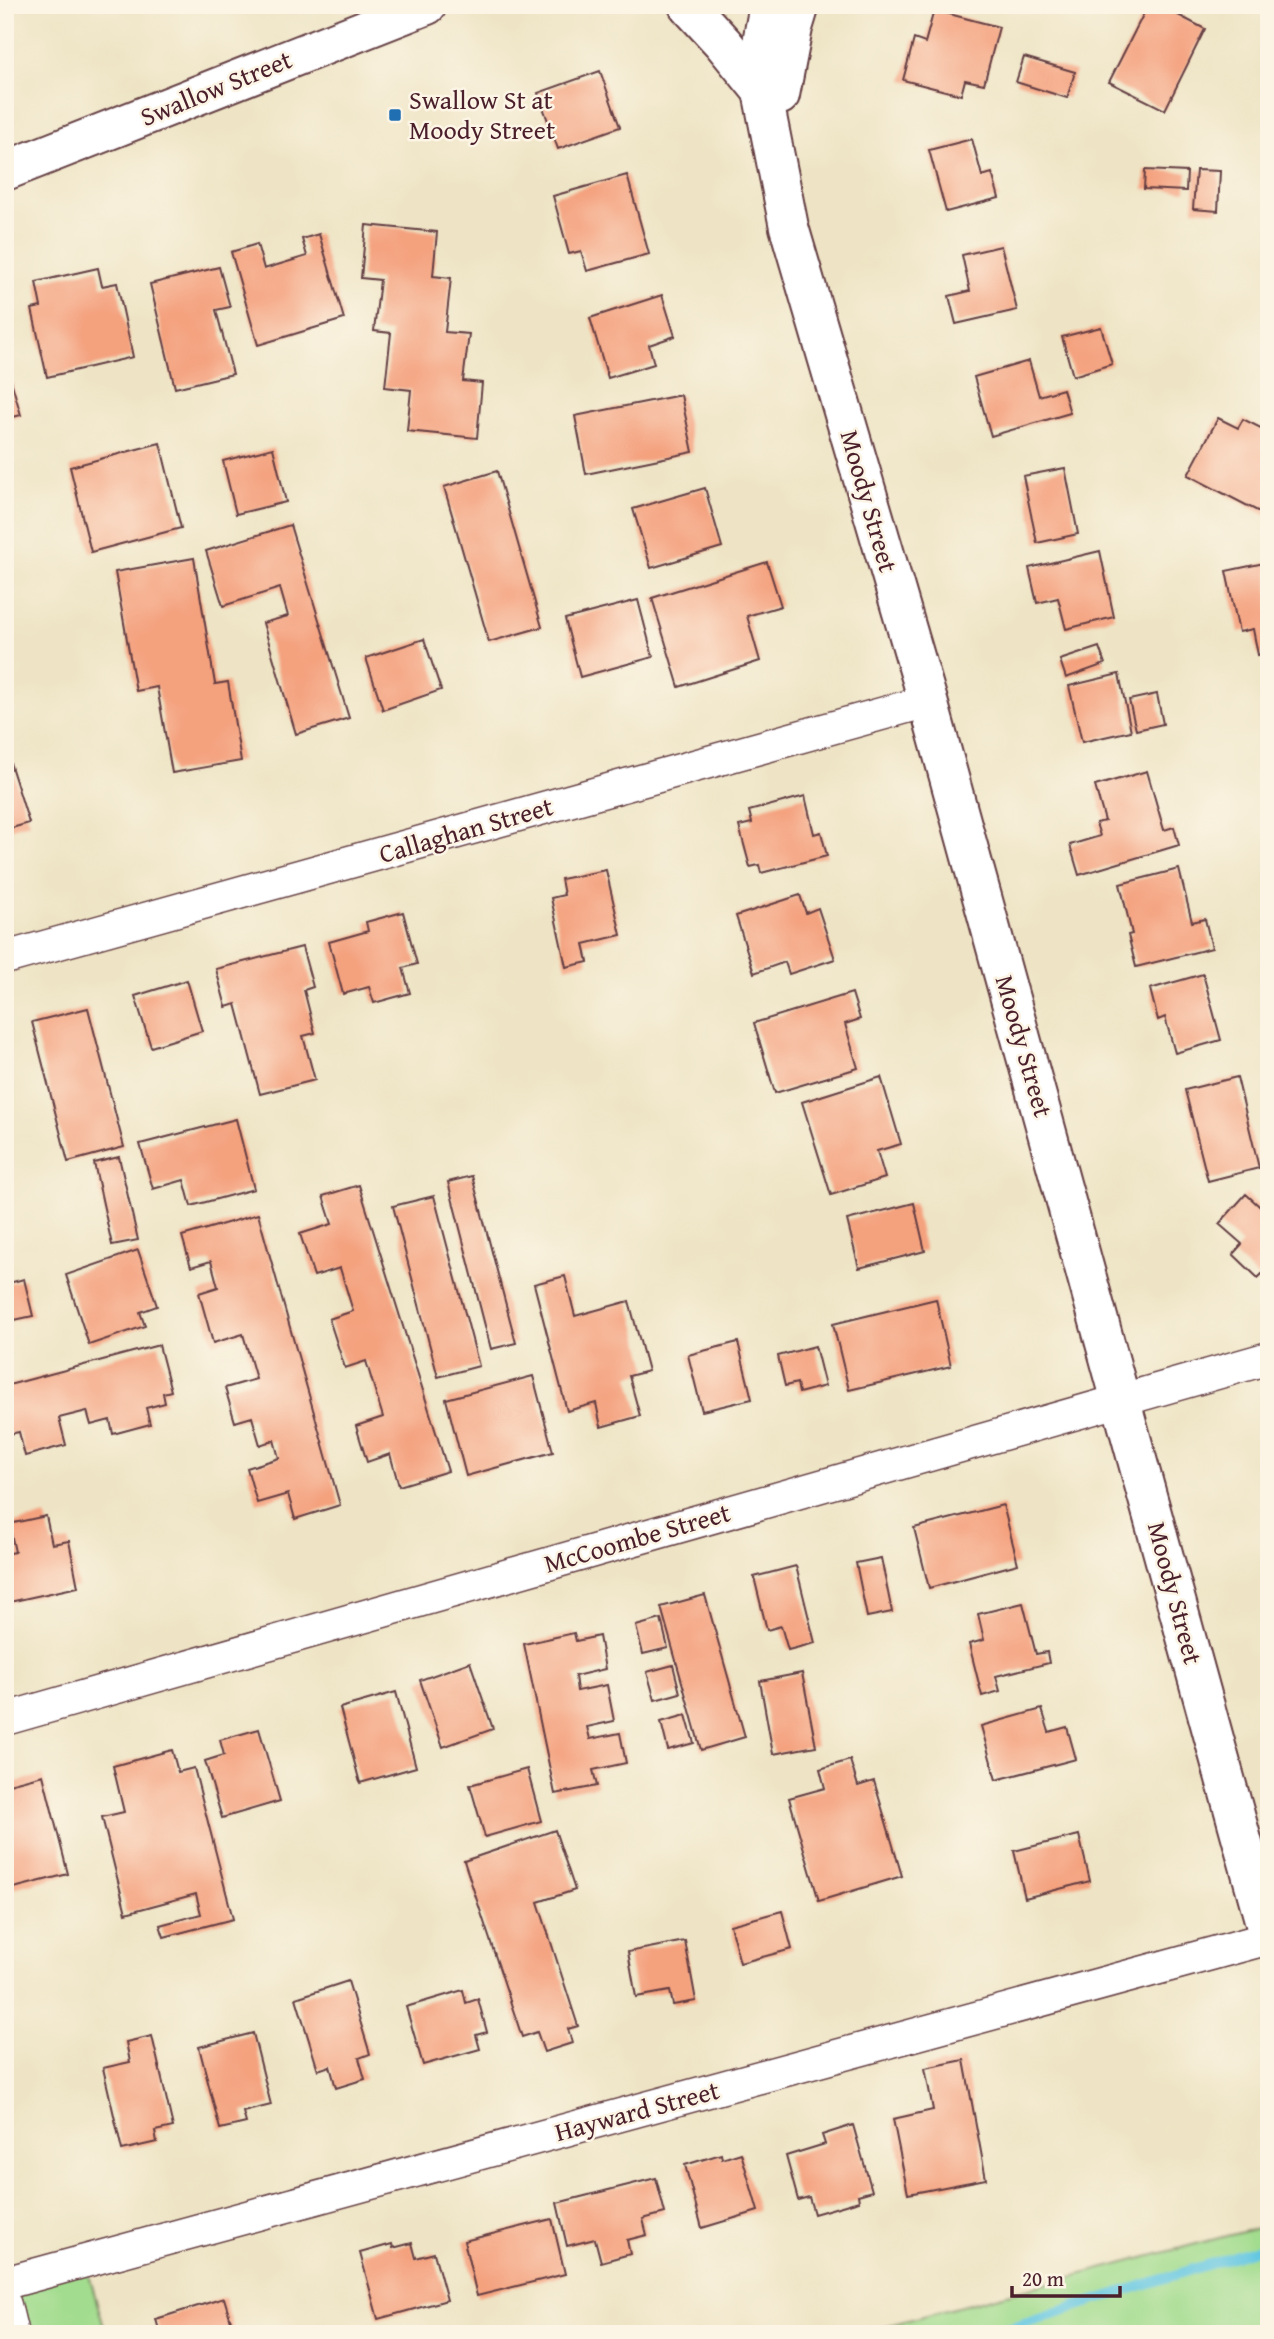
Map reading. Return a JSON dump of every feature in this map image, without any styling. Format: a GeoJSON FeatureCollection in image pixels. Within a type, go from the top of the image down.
{"type":"FeatureCollection","features":[{"type":"Feature","properties":{"kind":"main road","name":"Swallow Street"},"geometry":{"type":"LineString","coordinates":[[5,171],[427,5]]}},
{"type":"Feature","properties":{"kind":"main road"},"geometry":{"type":"LineString","coordinates":[[688,5],[762,91]]}},
{"type":"Feature","properties":{"kind":"main road","name":"Moody Street"},"geometry":{"type":"LineString","coordinates":[[769,5],[763,37],[762,91],[789,227],[928,701],[1269,1938]]}},
{"type":"Feature","properties":{"kind":"main road","name":"Moody Street"},"geometry":{"type":"LineString","coordinates":[[776,155],[780,94],[800,5]]}},
{"type":"Feature","properties":{"kind":"street","name":"Callaghan Street"},"geometry":{"type":"LineString","coordinates":[[5,958],[928,701]]}},
{"type":"Feature","properties":{"kind":"street","name":"McCoombe Street"},"geometry":{"type":"LineString","coordinates":[[5,1718],[1269,1358]]}},
{"type":"Feature","properties":{"kind":"street","name":"Hayward Street"},"geometry":{"type":"LineString","coordinates":[[5,2283],[1269,1938]]}},
{"type":"Feature","properties":{"kind":"street"},"geometry":{"type":"LineString","coordinates":[[5,2305],[12,2334]]}},
{"type":"Feature","properties":{"kind":"green space"},"geometry":{"type":"Polygon","coordinates":[[[1269,2224],[1269,2334],[855,2334],[1253,2229],[1269,2224]]]}},
{"type":"Feature","properties":{"kind":"green space"},"geometry":{"type":"Polygon","coordinates":[[[85,2261],[106,2334],[5,2334],[5,2280],[85,2261]]]}},
{"type":"Feature","properties":{"kind":"building"},"geometry":{"type":"Polygon","coordinates":[[[1148,5],[1159,5],[1205,29],[1165,110],[1109,82],[1148,5]]]}},
{"type":"Feature","properties":{"kind":"building"},"geometry":{"type":"Polygon","coordinates":[[[5,9],[12,25],[5,27],[5,9]]]}},
{"type":"Feature","properties":{"kind":"building"},"geometry":{"type":"Polygon","coordinates":[[[934,10],[999,27],[984,84],[965,80],[961,95],[903,80],[914,39],[925,43],[934,10]]]}},
{"type":"Feature","properties":{"kind":"building"},"geometry":{"type":"Polygon","coordinates":[[[1024,57],[1075,72],[1067,98],[1016,82],[1024,57]]]}},
{"type":"Feature","properties":{"kind":"building"},"geometry":{"type":"Polygon","coordinates":[[[600,71],[620,127],[558,149],[538,93],[600,71]]]}},
{"type":"Feature","properties":{"kind":"building"},"geometry":{"type":"Polygon","coordinates":[[[972,139],[982,176],[992,173],[999,198],[946,212],[929,150],[972,139]]]}},
{"type":"Feature","properties":{"kind":"building"},"geometry":{"type":"Polygon","coordinates":[[[1145,170],[1187,172],[1186,191],[1144,189],[1145,170]]]}},
{"type":"Feature","properties":{"kind":"building"},"geometry":{"type":"Polygon","coordinates":[[[1196,170],[1220,171],[1218,211],[1193,209],[1196,170]]]}},
{"type":"Feature","properties":{"kind":"building"},"geometry":{"type":"Polygon","coordinates":[[[627,175],[649,254],[587,271],[581,251],[569,254],[553,196],[627,175]]]}},
{"type":"Feature","properties":{"kind":"building"},"geometry":{"type":"Polygon","coordinates":[[[366,225],[437,232],[433,276],[451,278],[445,332],[469,334],[463,381],[482,383],[477,438],[407,431],[411,390],[385,387],[391,333],[374,331],[380,280],[361,278],[366,225]]]}},
{"type":"Feature","properties":{"kind":"building"},"geometry":{"type":"Polygon","coordinates":[[[319,234],[344,319],[258,345],[231,252],[257,244],[264,269],[307,256],[302,239],[319,234]]]}},
{"type":"Feature","properties":{"kind":"building"},"geometry":{"type":"Polygon","coordinates":[[[1001,246],[1017,310],[956,324],[949,296],[970,291],[962,255],[1001,246]]]}},
{"type":"Feature","properties":{"kind":"building"},"geometry":{"type":"Polygon","coordinates":[[[219,267],[230,307],[216,310],[233,374],[175,388],[150,284],[219,267]]]}},
{"type":"Feature","properties":{"kind":"building"},"geometry":{"type":"Polygon","coordinates":[[[98,268],[102,286],[117,283],[133,357],[47,377],[32,309],[41,307],[36,282],[98,268]]]}},
{"type":"Feature","properties":{"kind":"building"},"geometry":{"type":"Polygon","coordinates":[[[662,295],[675,336],[649,345],[654,364],[608,378],[590,318],[662,295]]]}},
{"type":"Feature","properties":{"kind":"building"},"geometry":{"type":"Polygon","coordinates":[[[1101,327],[1112,364],[1073,376],[1062,337],[1101,327]]]}},
{"type":"Feature","properties":{"kind":"building"},"geometry":{"type":"Polygon","coordinates":[[[5,360],[21,415],[5,419],[5,360]]]}},
{"type":"Feature","properties":{"kind":"building"},"geometry":{"type":"Polygon","coordinates":[[[1029,361],[1039,396],[1063,389],[1070,413],[991,436],[974,377],[1029,361]]]}},
{"type":"Feature","properties":{"kind":"building"},"geometry":{"type":"Polygon","coordinates":[[[681,395],[693,452],[586,474],[575,416],[681,395]]]}},
{"type":"Feature","properties":{"kind":"building"},"geometry":{"type":"Polygon","coordinates":[[[1218,418],[1238,428],[1243,419],[1269,432],[1269,517],[1188,475],[1218,418]]]}},
{"type":"Feature","properties":{"kind":"building"},"geometry":{"type":"Polygon","coordinates":[[[160,443],[181,528],[91,552],[70,467],[160,443]]]}},
{"type":"Feature","properties":{"kind":"building"},"geometry":{"type":"Polygon","coordinates":[[[273,448],[286,502],[236,514],[223,461],[273,448]]]}},
{"type":"Feature","properties":{"kind":"building"},"geometry":{"type":"Polygon","coordinates":[[[1065,468],[1078,534],[1037,543],[1023,476],[1065,468]]]}},
{"type":"Feature","properties":{"kind":"building"},"geometry":{"type":"Polygon","coordinates":[[[497,471],[542,627],[489,642],[444,487],[497,471]]]}},
{"type":"Feature","properties":{"kind":"building"},"geometry":{"type":"Polygon","coordinates":[[[705,488],[722,547],[651,568],[633,509],[705,488]]]}},
{"type":"Feature","properties":{"kind":"building"},"geometry":{"type":"Polygon","coordinates":[[[290,525],[349,718],[296,734],[263,623],[288,616],[280,588],[223,606],[206,551],[290,525]]]}},
{"type":"Feature","properties":{"kind":"building"},"geometry":{"type":"Polygon","coordinates":[[[1100,551],[1114,617],[1066,629],[1058,598],[1037,603],[1029,568],[1100,551]]]}},
{"type":"Feature","properties":{"kind":"building"},"geometry":{"type":"Polygon","coordinates":[[[194,558],[215,684],[228,682],[241,761],[172,773],[157,687],[136,691],[115,572],[194,558]]]}},
{"type":"Feature","properties":{"kind":"building"},"geometry":{"type":"Polygon","coordinates":[[[767,562],[781,606],[747,616],[760,661],[679,687],[652,598],[767,562]]]}},
{"type":"Feature","properties":{"kind":"building"},"geometry":{"type":"Polygon","coordinates":[[[1269,562],[1269,653],[1258,655],[1253,629],[1239,632],[1226,571],[1269,562]]]}},
{"type":"Feature","properties":{"kind":"building"},"geometry":{"type":"Polygon","coordinates":[[[638,600],[653,657],[580,677],[565,619],[638,600]]]}},
{"type":"Feature","properties":{"kind":"building"},"geometry":{"type":"Polygon","coordinates":[[[424,639],[441,690],[383,710],[366,658],[424,639]]]}},
{"type":"Feature","properties":{"kind":"building"},"geometry":{"type":"Polygon","coordinates":[[[1099,647],[1105,664],[1066,678],[1060,660],[1099,647]]]}},
{"type":"Feature","properties":{"kind":"building"},"geometry":{"type":"Polygon","coordinates":[[[1119,674],[1131,731],[1082,742],[1069,686],[1119,674]]]}},
{"type":"Feature","properties":{"kind":"building"},"geometry":{"type":"Polygon","coordinates":[[[1157,694],[1163,724],[1136,730],[1129,700],[1157,694]]]}},
{"type":"Feature","properties":{"kind":"building"},"geometry":{"type":"Polygon","coordinates":[[[5,747],[29,823],[5,830],[5,747]]]}},
{"type":"Feature","properties":{"kind":"building"},"geometry":{"type":"Polygon","coordinates":[[[1147,771],[1164,830],[1174,827],[1179,845],[1079,875],[1070,845],[1100,836],[1096,823],[1105,821],[1095,786],[1147,771]]]}},
{"type":"Feature","properties":{"kind":"building"},"geometry":{"type":"Polygon","coordinates":[[[805,796],[814,834],[821,832],[827,856],[761,873],[759,865],[750,867],[739,826],[752,823],[749,811],[805,796]]]}},
{"type":"Feature","properties":{"kind":"building"},"geometry":{"type":"Polygon","coordinates":[[[1179,869],[1192,922],[1205,919],[1212,948],[1136,967],[1128,935],[1132,934],[1120,884],[1179,869]]]}},
{"type":"Feature","properties":{"kind":"building"},"geometry":{"type":"Polygon","coordinates":[[[606,870],[621,935],[584,944],[588,962],[566,967],[551,898],[564,895],[561,879],[606,870]]]}},
{"type":"Feature","properties":{"kind":"building"},"geometry":{"type":"Polygon","coordinates":[[[800,895],[806,913],[818,908],[835,959],[789,974],[785,962],[754,973],[736,916],[800,895]]]}},
{"type":"Feature","properties":{"kind":"building"},"geometry":{"type":"Polygon","coordinates":[[[403,912],[417,964],[403,968],[410,993],[374,1003],[369,987],[343,994],[329,942],[368,931],[366,922],[403,912]]]}},
{"type":"Feature","properties":{"kind":"building"},"geometry":{"type":"Polygon","coordinates":[[[302,947],[313,987],[304,990],[315,1033],[303,1036],[315,1080],[260,1094],[236,1004],[226,1007],[216,969],[302,947]]]}},
{"type":"Feature","properties":{"kind":"building"},"geometry":{"type":"Polygon","coordinates":[[[1203,974],[1221,1040],[1175,1053],[1165,1017],[1158,1020],[1150,989],[1203,974]]]}},
{"type":"Feature","properties":{"kind":"building"},"geometry":{"type":"Polygon","coordinates":[[[187,980],[202,1031],[151,1047],[135,996],[187,980]]]}},
{"type":"Feature","properties":{"kind":"building"},"geometry":{"type":"Polygon","coordinates":[[[852,993],[860,1019],[845,1024],[858,1068],[775,1093],[754,1023],[852,993]]]}},
{"type":"Feature","properties":{"kind":"building"},"geometry":{"type":"Polygon","coordinates":[[[88,1008],[124,1147],[68,1162],[32,1022],[88,1008]]]}},
{"type":"Feature","properties":{"kind":"building"},"geometry":{"type":"Polygon","coordinates":[[[881,1077],[901,1144],[877,1151],[885,1178],[831,1195],[802,1102],[881,1077]]]}},
{"type":"Feature","properties":{"kind":"building"},"geometry":{"type":"Polygon","coordinates":[[[1237,1077],[1259,1168],[1208,1181],[1185,1090],[1237,1077]]]}},
{"type":"Feature","properties":{"kind":"building"},"geometry":{"type":"Polygon","coordinates":[[[236,1119],[254,1189],[191,1206],[184,1180],[153,1189],[140,1144],[236,1119]]]}},
{"type":"Feature","properties":{"kind":"building"},"geometry":{"type":"Polygon","coordinates":[[[119,1157],[138,1240],[112,1245],[94,1163],[119,1157]]]}},
{"type":"Feature","properties":{"kind":"building"},"geometry":{"type":"Polygon","coordinates":[[[472,1176],[516,1343],[491,1349],[448,1182],[472,1176]]]}},
{"type":"Feature","properties":{"kind":"building"},"geometry":{"type":"Polygon","coordinates":[[[359,1185],[448,1471],[399,1486],[390,1454],[367,1462],[356,1426],[383,1417],[366,1361],[345,1368],[329,1319],[353,1311],[340,1268],[314,1276],[300,1234],[332,1224],[323,1196],[359,1185]]]}},
{"type":"Feature","properties":{"kind":"building"},"geometry":{"type":"Polygon","coordinates":[[[1246,1194],[1269,1215],[1269,1267],[1258,1278],[1233,1254],[1242,1244],[1219,1224],[1246,1194]]]}},
{"type":"Feature","properties":{"kind":"building"},"geometry":{"type":"Polygon","coordinates":[[[434,1196],[479,1366],[438,1377],[393,1206],[434,1196]]]}},
{"type":"Feature","properties":{"kind":"building"},"geometry":{"type":"Polygon","coordinates":[[[914,1203],[925,1251],[859,1268],[847,1220],[914,1203]]]}},
{"type":"Feature","properties":{"kind":"building"},"geometry":{"type":"Polygon","coordinates":[[[258,1214],[340,1505],[295,1519],[288,1494],[257,1503],[247,1468],[279,1458],[274,1440],[260,1445],[252,1417],[235,1422],[225,1388],[256,1379],[243,1334],[213,1343],[199,1293],[218,1287],[211,1261],[191,1267],[182,1236],[258,1214]]]}},
{"type":"Feature","properties":{"kind":"building"},"geometry":{"type":"Polygon","coordinates":[[[138,1250],[157,1306],[140,1312],[145,1326],[89,1345],[66,1275],[138,1250]]]}},
{"type":"Feature","properties":{"kind":"building"},"geometry":{"type":"Polygon","coordinates":[[[565,1276],[575,1316],[629,1301],[648,1371],[629,1376],[640,1416],[601,1427],[596,1403],[567,1411],[534,1284],[565,1276]]]}},
{"type":"Feature","properties":{"kind":"building"},"geometry":{"type":"Polygon","coordinates":[[[24,1279],[33,1316],[5,1322],[5,1284],[24,1279]]]}},
{"type":"Feature","properties":{"kind":"building"},"geometry":{"type":"Polygon","coordinates":[[[936,1299],[951,1366],[849,1390],[833,1324],[936,1299]]]}},
{"type":"Feature","properties":{"kind":"building"},"geometry":{"type":"Polygon","coordinates":[[[738,1342],[752,1399],[702,1411],[688,1355],[738,1342]]]}},
{"type":"Feature","properties":{"kind":"building"},"geometry":{"type":"Polygon","coordinates":[[[159,1345],[171,1391],[163,1393],[165,1403],[146,1408],[150,1424],[113,1434],[110,1420],[91,1425],[87,1411],[59,1418],[66,1445],[25,1456],[19,1432],[5,1435],[5,1386],[159,1345]]]}},
{"type":"Feature","properties":{"kind":"building"},"geometry":{"type":"Polygon","coordinates":[[[815,1346],[825,1386],[799,1393],[797,1383],[785,1386],[778,1356],[815,1346]]]}},
{"type":"Feature","properties":{"kind":"building"},"geometry":{"type":"Polygon","coordinates":[[[533,1376],[553,1452],[466,1476],[446,1399],[533,1376]]]}},
{"type":"Feature","properties":{"kind":"building"},"geometry":{"type":"Polygon","coordinates":[[[5,1488],[12,1507],[5,1509],[5,1488]]]}},
{"type":"Feature","properties":{"kind":"building"},"geometry":{"type":"Polygon","coordinates":[[[1003,1505],[1018,1564],[929,1588],[914,1528],[1003,1505]]]}},
{"type":"Feature","properties":{"kind":"building"},"geometry":{"type":"Polygon","coordinates":[[[46,1516],[52,1544],[69,1541],[78,1587],[5,1603],[5,1554],[15,1552],[9,1524],[46,1516]]]}},
{"type":"Feature","properties":{"kind":"building"},"geometry":{"type":"Polygon","coordinates":[[[881,1558],[892,1612],[867,1617],[856,1563],[881,1558]]]}},
{"type":"Feature","properties":{"kind":"building"},"geometry":{"type":"Polygon","coordinates":[[[796,1566],[815,1643],[788,1650],[781,1626],[767,1630],[754,1577],[796,1566]]]}},
{"type":"Feature","properties":{"kind":"building"},"geometry":{"type":"Polygon","coordinates":[[[705,1595],[745,1737],[701,1750],[661,1607],[705,1595]]]}},
{"type":"Feature","properties":{"kind":"building"},"geometry":{"type":"Polygon","coordinates":[[[1023,1603],[1036,1654],[1047,1652],[1049,1663],[996,1676],[1000,1691],[982,1696],[969,1644],[984,1640],[978,1614],[1023,1603]]]}},
{"type":"Feature","properties":{"kind":"building"},"geometry":{"type":"Polygon","coordinates":[[[661,1619],[668,1648],[643,1654],[636,1626],[661,1619]]]}},
{"type":"Feature","properties":{"kind":"building"},"geometry":{"type":"Polygon","coordinates":[[[574,1633],[576,1641],[599,1636],[605,1669],[575,1676],[577,1691],[607,1685],[614,1721],[587,1727],[590,1739],[620,1733],[626,1763],[593,1770],[597,1786],[555,1794],[524,1644],[574,1633]]]}},
{"type":"Feature","properties":{"kind":"building"},"geometry":{"type":"Polygon","coordinates":[[[470,1662],[493,1729],[443,1747],[420,1680],[470,1662]]]}},
{"type":"Feature","properties":{"kind":"building"},"geometry":{"type":"Polygon","coordinates":[[[673,1665],[680,1693],[655,1700],[647,1672],[673,1665]]]}},
{"type":"Feature","properties":{"kind":"building"},"geometry":{"type":"Polygon","coordinates":[[[802,1673],[816,1746],[773,1754],[760,1681],[802,1673]]]}},
{"type":"Feature","properties":{"kind":"building"},"geometry":{"type":"Polygon","coordinates":[[[396,1692],[416,1767],[360,1783],[340,1708],[396,1692]]]}},
{"type":"Feature","properties":{"kind":"building"},"geometry":{"type":"Polygon","coordinates":[[[1042,1709],[1049,1732],[1067,1727],[1076,1759],[996,1780],[981,1726],[1042,1709]]]}},
{"type":"Feature","properties":{"kind":"building"},"geometry":{"type":"Polygon","coordinates":[[[686,1715],[694,1743],[668,1750],[661,1722],[686,1715]]]}},
{"type":"Feature","properties":{"kind":"building"},"geometry":{"type":"Polygon","coordinates":[[[259,1729],[280,1801],[222,1818],[205,1761],[224,1755],[220,1740],[259,1729]]]}},
{"type":"Feature","properties":{"kind":"building"},"geometry":{"type":"Polygon","coordinates":[[[172,1750],[178,1772],[194,1768],[233,1919],[164,1937],[160,1925],[201,1914],[196,1894],[126,1913],[102,1817],[124,1812],[113,1766],[172,1750]]]}},
{"type":"Feature","properties":{"kind":"building"},"geometry":{"type":"Polygon","coordinates":[[[850,1760],[858,1786],[874,1781],[902,1876],[819,1901],[789,1798],[825,1788],[820,1769],[850,1760]]]}},
{"type":"Feature","properties":{"kind":"building"},"geometry":{"type":"Polygon","coordinates":[[[527,1769],[541,1821],[485,1837],[470,1785],[527,1769]]]}},
{"type":"Feature","properties":{"kind":"building"},"geometry":{"type":"Polygon","coordinates":[[[43,1775],[68,1874],[10,1889],[5,1870],[5,1785],[43,1775]]]}},
{"type":"Feature","properties":{"kind":"building"},"geometry":{"type":"Polygon","coordinates":[[[555,1830],[575,1890],[538,1902],[578,2026],[568,2029],[572,2043],[544,2052],[537,2032],[522,2037],[464,1861],[555,1830]]]}},
{"type":"Feature","properties":{"kind":"building"},"geometry":{"type":"Polygon","coordinates":[[[1079,1835],[1090,1881],[1025,1898],[1014,1851],[1079,1835]]]}},
{"type":"Feature","properties":{"kind":"building"},"geometry":{"type":"Polygon","coordinates":[[[782,1911],[792,1949],[740,1963],[730,1925],[782,1911]]]}},
{"type":"Feature","properties":{"kind":"building"},"geometry":{"type":"Polygon","coordinates":[[[685,1941],[696,2001],[673,2005],[670,1991],[636,1997],[628,1952],[685,1941]]]}},
{"type":"Feature","properties":{"kind":"building"},"geometry":{"type":"Polygon","coordinates":[[[348,1981],[370,2054],[359,2058],[365,2079],[336,2088],[330,2066],[318,2070],[296,1998],[348,1981]]]}},
{"type":"Feature","properties":{"kind":"building"},"geometry":{"type":"Polygon","coordinates":[[[463,1990],[466,2003],[478,1999],[487,2032],[476,2035],[480,2049],[423,2065],[406,2007],[463,1990]]]}},
{"type":"Feature","properties":{"kind":"building"},"geometry":{"type":"Polygon","coordinates":[[[253,2033],[271,2105],[243,2112],[246,2123],[220,2129],[199,2047],[253,2033]]]}},
{"type":"Feature","properties":{"kind":"building"},"geometry":{"type":"Polygon","coordinates":[[[152,2036],[173,2127],[155,2131],[157,2142],[122,2150],[103,2068],[130,2062],[126,2042],[152,2036]]]}},
{"type":"Feature","properties":{"kind":"building"},"geometry":{"type":"Polygon","coordinates":[[[964,2060],[986,2179],[908,2194],[893,2119],[933,2110],[925,2068],[964,2060]]]}},
{"type":"Feature","properties":{"kind":"building"},"geometry":{"type":"Polygon","coordinates":[[[853,2125],[872,2191],[858,2195],[859,2201],[814,2214],[809,2197],[798,2200],[786,2156],[825,2144],[822,2135],[853,2125]]]}},
{"type":"Feature","properties":{"kind":"building"},"geometry":{"type":"Polygon","coordinates":[[[741,2153],[758,2211],[702,2228],[685,2165],[721,2154],[722,2159],[741,2153]]]}},
{"type":"Feature","properties":{"kind":"building"},"geometry":{"type":"Polygon","coordinates":[[[656,2178],[665,2213],[643,2219],[647,2235],[627,2240],[630,2254],[601,2262],[595,2239],[567,2246],[557,2203],[656,2178]]]}},
{"type":"Feature","properties":{"kind":"building"},"geometry":{"type":"Polygon","coordinates":[[[552,2219],[565,2274],[477,2296],[464,2241],[552,2219]]]}},
{"type":"Feature","properties":{"kind":"building"},"geometry":{"type":"Polygon","coordinates":[[[412,2243],[416,2258],[434,2253],[447,2300],[378,2319],[360,2253],[392,2244],[393,2248],[412,2243]]]}},
{"type":"Feature","properties":{"kind":"building"},"geometry":{"type":"Polygon","coordinates":[[[224,2298],[235,2334],[160,2334],[156,2319],[224,2298]]]}},
{"type":"Feature","properties":{"kind":"waterway"},"geometry":{"type":"LineString","coordinates":[[990,2334],[1269,2245]]}},
{"type":"Feature","properties":{"kind":"place","name":"Swallow St at Moody Street"},"geometry":{"type":"Point","coordinates":[395,115]}}]}
